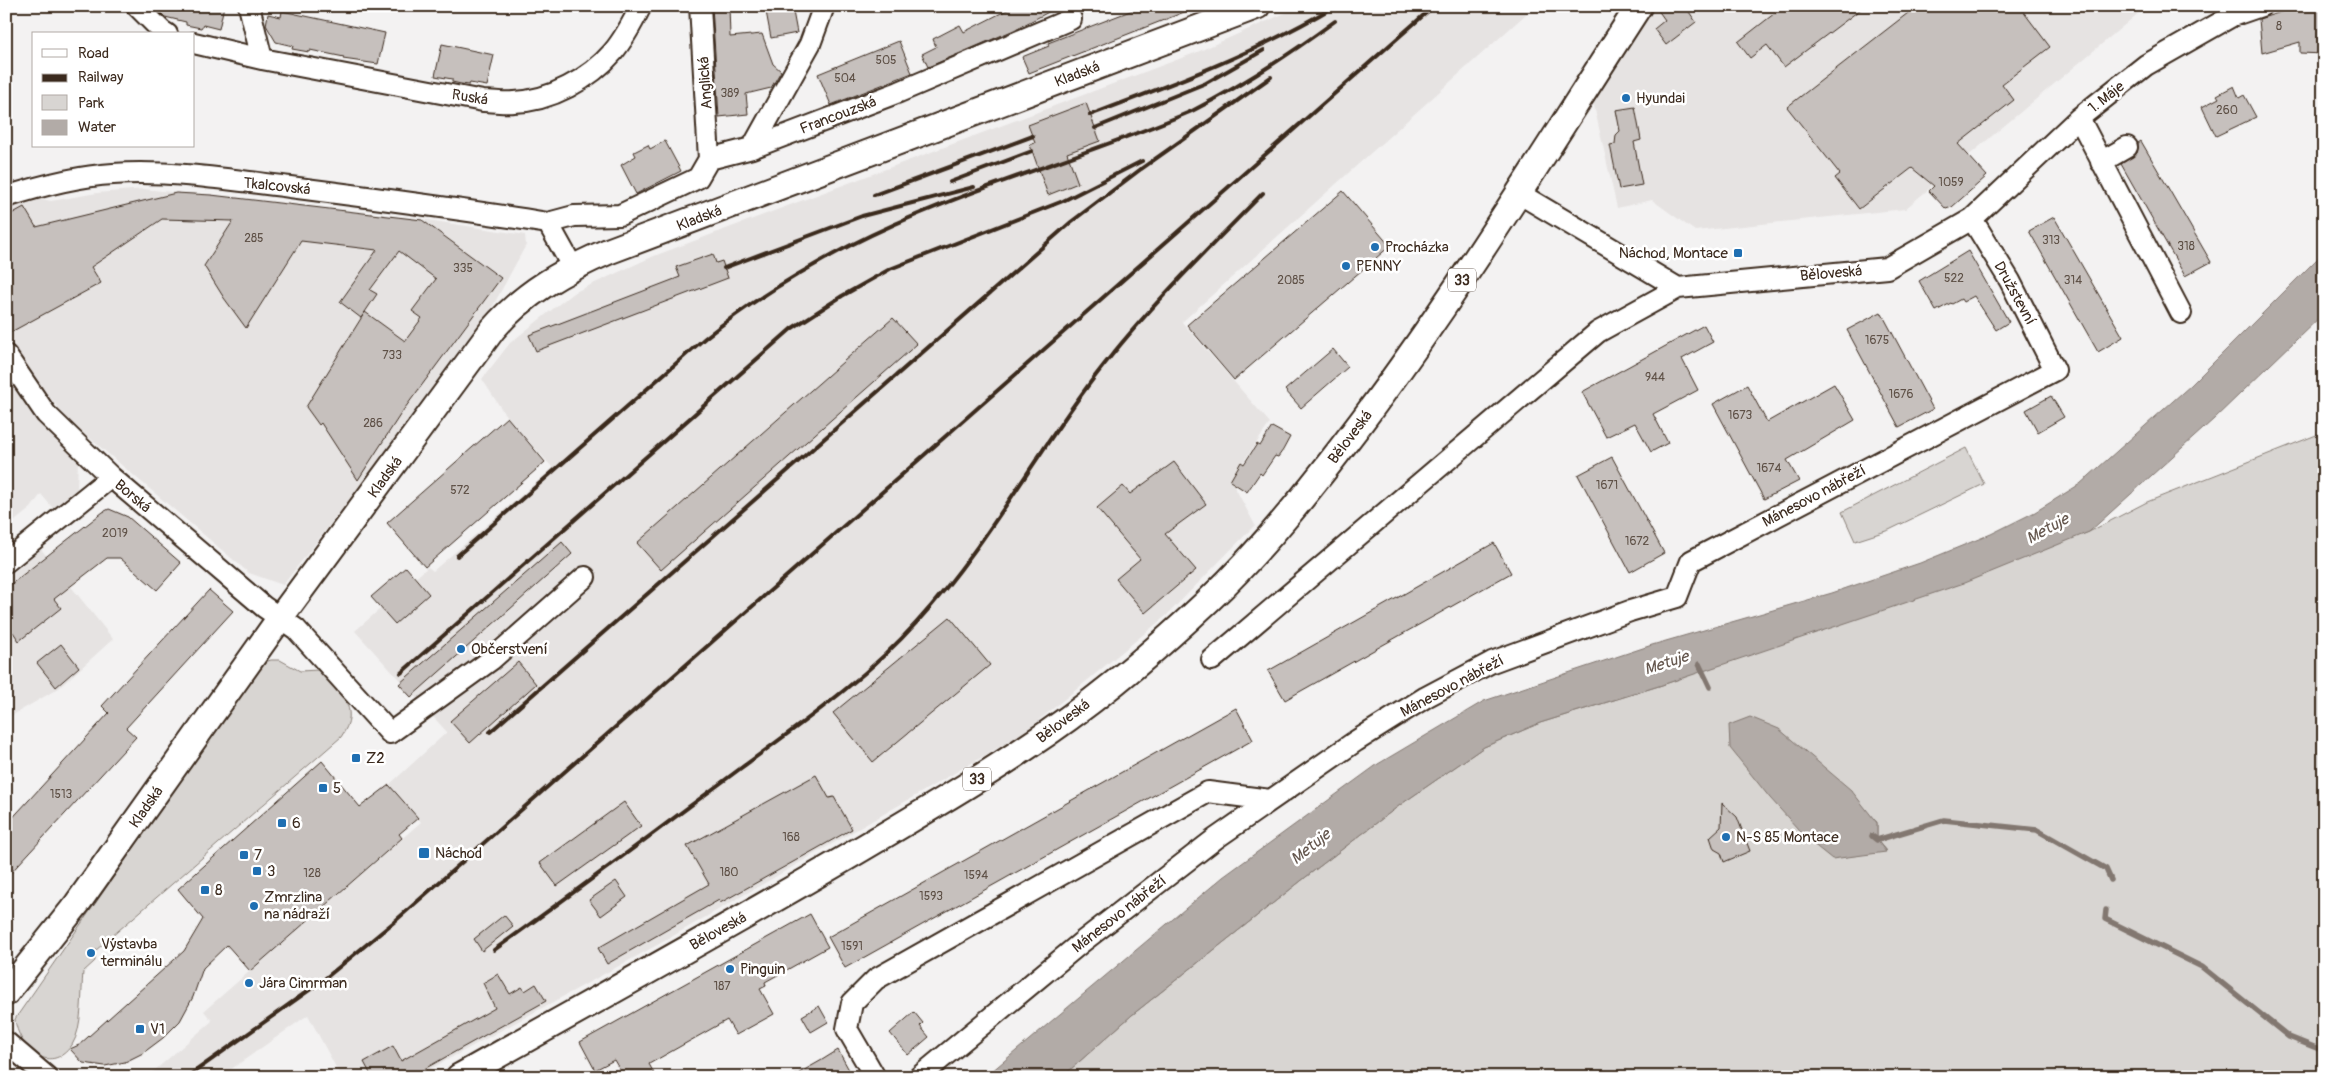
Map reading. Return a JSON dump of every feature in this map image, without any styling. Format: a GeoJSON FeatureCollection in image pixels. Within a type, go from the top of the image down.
{"type":"FeatureCollection","features":[{"type":"Feature","properties":{"kind":"main road","name":"Kladská"},"geometry":{"type":"LineString","coordinates":[[6,993],[77,904],[288,624],[493,329],[505,315],[534,290],[573,268],[609,251],[1256,6]]}},
{"type":"Feature","properties":{"kind":"main road","name":"Běloveská"},"geometry":{"type":"LineString","coordinates":[[459,1077],[775,900],[908,822],[1026,748],[1072,715],[1157,646],[1208,601],[1243,566],[1328,466],[1403,366],[1520,194],[1568,115],[1639,6]]}},
{"type":"Feature","properties":{"kind":"street"},"geometry":{"type":"LineString","coordinates":[[137,6],[164,32]]}},
{"type":"Feature","properties":{"kind":"street"},"geometry":{"type":"LineString","coordinates":[[249,6],[262,59]]}},
{"type":"Feature","properties":{"kind":"street","name":"Ruská"},"geometry":{"type":"LineString","coordinates":[[195,42],[262,59],[484,101],[515,102],[532,100],[557,92],[594,70],[613,52],[641,6]]}},
{"type":"Feature","properties":{"kind":"street","name":"Anglická"},"geometry":{"type":"LineString","coordinates":[[700,6],[709,159]]}},
{"type":"Feature","properties":{"kind":"street"},"geometry":{"type":"LineString","coordinates":[[709,159],[752,148],[810,44],[824,6]]}},
{"type":"Feature","properties":{"kind":"street","name":"1. Máje"},"geometry":{"type":"LineString","coordinates":[[1972,219],[2079,118],[2146,65],[2232,16],[2261,6]]}},
{"type":"Feature","properties":{"kind":"street","name":"Francouzská"},"geometry":{"type":"LineString","coordinates":[[752,148],[899,92],[1071,19]]}},
{"type":"Feature","properties":{"kind":"street"},"geometry":{"type":"LineString","coordinates":[[2079,118],[2181,313]]}},
{"type":"Feature","properties":{"kind":"street"},"geometry":{"type":"LineString","coordinates":[[2101,162],[2127,147]]}},
{"type":"Feature","properties":{"kind":"street","name":"Tkalcovská"},"geometry":{"type":"LineString","coordinates":[[6,197],[41,186],[112,174],[153,173],[449,206],[548,223],[574,216],[620,215],[698,178],[709,159]]}},
{"type":"Feature","properties":{"kind":"street"},"geometry":{"type":"LineString","coordinates":[[1520,194],[1678,288]]}},
{"type":"Feature","properties":{"kind":"street","name":"Běloveská"},"geometry":{"type":"LineString","coordinates":[[1212,660],[1598,332],[1678,288],[1887,268],[1972,219]]}},
{"type":"Feature","properties":{"kind":"street","name":"Družstevní"},"geometry":{"type":"LineString","coordinates":[[1972,219],[2010,281],[2055,370]]}},
{"type":"Feature","properties":{"kind":"street"},"geometry":{"type":"LineString","coordinates":[[548,223],[573,268]]}},
{"type":"Feature","properties":{"kind":"street","name":"Borská"},"geometry":{"type":"LineString","coordinates":[[6,355],[46,414],[111,477],[288,624],[390,733],[491,660],[585,577]]}},
{"type":"Feature","properties":{"kind":"street","name":"Mánesovo nábřeží"},"geometry":{"type":"LineString","coordinates":[[919,1077],[1082,942],[1215,839],[1356,741],[1426,697],[1492,662],[1630,611],[1677,597],[1691,561],[2055,370]]}},
{"type":"Feature","properties":{"kind":"street"},"geometry":{"type":"LineString","coordinates":[[6,562],[111,477]]}},
{"type":"Feature","properties":{"kind":"street"},"geometry":{"type":"LineString","coordinates":[[875,1077],[847,1029],[852,1003],[876,979],[1208,792],[1270,800]]}},
{"type":"Feature","properties":{"kind":"street"},"geometry":{"type":"LineString","coordinates":[[6,1042],[47,1077]]}},
{"type":"Feature","properties":{"kind":"shaded area"},"geometry":{"type":"Polygon","coordinates":[[[1301,6],[1535,6],[1182,322],[1270,423],[1231,480],[1255,525],[1167,615],[1022,734],[659,944],[416,1077],[341,1077],[308,1015],[220,1077],[147,1077],[212,1021],[204,1011],[421,822],[389,785],[447,732],[355,631],[428,567],[433,571],[553,468],[508,419],[482,379],[510,343],[573,293],[654,256],[1195,53],[1301,6]]]}},
{"type":"Feature","properties":{"kind":"shaded area"},"geometry":{"type":"Polygon","coordinates":[[[1655,6],[2147,6],[1905,209],[1695,231],[1652,200],[1617,208],[1593,101],[1655,6]]]}},
{"type":"Feature","properties":{"kind":"shaded area"},"geometry":{"type":"Polygon","coordinates":[[[144,189],[427,220],[525,235],[526,245],[489,313],[462,355],[283,585],[249,573],[66,418],[23,363],[6,330],[6,191],[51,201],[97,193],[144,189]]]}},
{"type":"Feature","properties":{"kind":"shaded area"},"geometry":{"type":"Polygon","coordinates":[[[6,371],[36,416],[78,460],[77,490],[57,513],[41,494],[31,508],[6,528],[6,371]]]}},
{"type":"Feature","properties":{"kind":"shaded area"},"geometry":{"type":"Polygon","coordinates":[[[41,549],[113,639],[59,688],[6,719],[6,579],[41,549]]]}},
{"type":"Feature","properties":{"kind":"green space"},"geometry":{"type":"Polygon","coordinates":[[[2324,432],[2324,1077],[1062,1077],[1132,1015],[1311,873],[1400,805],[1484,747],[1540,723],[1662,685],[2089,532],[2147,502],[2324,432]],[[1779,729],[1886,851],[1877,840],[1877,822],[1779,729]]]}},
{"type":"Feature","properties":{"kind":"green space"},"geometry":{"type":"Polygon","coordinates":[[[1966,448],[1984,484],[1889,530],[1855,541],[1842,512],[1966,448]]]}},
{"type":"Feature","properties":{"kind":"green space"},"geometry":{"type":"Polygon","coordinates":[[[280,660],[300,671],[318,670],[340,693],[348,708],[349,717],[341,737],[95,951],[95,961],[83,972],[80,1020],[76,1038],[72,1045],[63,1054],[54,1058],[45,1058],[36,1054],[28,1048],[22,1039],[15,1019],[262,663],[280,660]]]}},
{"type":"Feature","properties":{"kind":"water","name":"Metuje"},"geometry":{"type":"Polygon","coordinates":[[[2324,252],[2324,313],[2214,419],[2089,532],[1964,583],[1662,685],[1540,723],[1484,747],[1400,805],[1311,873],[1132,1015],[1062,1077],[985,1077],[1223,877],[1378,764],[1484,701],[1652,645],[1832,593],[1920,563],[1991,534],[2035,512],[2080,484],[2191,385],[2324,252]]]}},
{"type":"Feature","properties":{"kind":"water"},"geometry":{"type":"Polygon","coordinates":[[[1750,717],[1779,729],[1851,790],[1877,823],[1877,840],[1886,852],[1832,859],[1807,839],[1770,798],[1730,748],[1729,725],[1750,717]]]}},
{"type":"Feature","properties":{"kind":"building"},"geometry":{"type":"Polygon","coordinates":[[[154,6],[224,6],[219,29],[203,25],[201,28],[186,25],[186,22],[165,17],[154,6]]]}},
{"type":"Feature","properties":{"kind":"building"},"geometry":{"type":"Polygon","coordinates":[[[712,6],[729,6],[730,37],[762,34],[773,64],[781,71],[771,88],[746,94],[748,114],[719,117],[712,6]]]}},
{"type":"Feature","properties":{"kind":"building"},"geometry":{"type":"Polygon","coordinates":[[[765,6],[792,6],[797,33],[771,38],[765,6]]]}},
{"type":"Feature","properties":{"kind":"building"},"geometry":{"type":"Polygon","coordinates":[[[1015,6],[1060,6],[1014,30],[928,67],[922,54],[936,47],[933,39],[960,25],[964,32],[1015,6]]]}},
{"type":"Feature","properties":{"kind":"building"},"geometry":{"type":"Polygon","coordinates":[[[1143,6],[1197,7],[1029,73],[1022,57],[1049,46],[1048,43],[1143,6]]]}},
{"type":"Feature","properties":{"kind":"building"},"geometry":{"type":"Polygon","coordinates":[[[1655,6],[1685,6],[1696,22],[1666,45],[1654,29],[1665,20],[1655,6]]]}},
{"type":"Feature","properties":{"kind":"building"},"geometry":{"type":"Polygon","coordinates":[[[1784,6],[1865,6],[1784,67],[1767,45],[1750,58],[1738,42],[1784,6]]]}},
{"type":"Feature","properties":{"kind":"building"},"geometry":{"type":"Polygon","coordinates":[[[1917,6],[2019,6],[2050,47],[2002,84],[2014,100],[1958,144],[1987,176],[1952,207],[1946,209],[1929,191],[1934,186],[1912,168],[1859,209],[1835,178],[1840,174],[1787,107],[1917,6]]]}},
{"type":"Feature","properties":{"kind":"building"},"geometry":{"type":"Polygon","coordinates":[[[2300,6],[2324,6],[2324,54],[2300,53],[2300,42],[2262,53],[2259,19],[2300,6]]]}},
{"type":"Feature","properties":{"kind":"building"},"geometry":{"type":"Polygon","coordinates":[[[282,11],[385,33],[378,64],[343,59],[344,57],[310,50],[309,52],[292,49],[293,46],[276,42],[266,25],[268,14],[281,17],[282,11]]]}},
{"type":"Feature","properties":{"kind":"building"},"geometry":{"type":"Polygon","coordinates":[[[899,41],[912,73],[831,105],[818,74],[899,41]]]}},
{"type":"Feature","properties":{"kind":"building"},"geometry":{"type":"Polygon","coordinates":[[[442,44],[494,55],[487,86],[470,83],[469,85],[461,84],[452,82],[452,79],[435,76],[442,44]]]}},
{"type":"Feature","properties":{"kind":"building"},"geometry":{"type":"Polygon","coordinates":[[[2234,86],[2239,98],[2244,95],[2256,117],[2216,136],[2202,107],[2219,98],[2217,95],[2234,86]]]}},
{"type":"Feature","properties":{"kind":"building"},"geometry":{"type":"Polygon","coordinates":[[[1086,103],[1100,141],[1067,153],[1078,183],[1048,195],[1030,145],[1035,143],[1028,125],[1086,103]]]}},
{"type":"Feature","properties":{"kind":"building"},"geometry":{"type":"Polygon","coordinates":[[[1635,107],[1641,140],[1634,142],[1642,185],[1619,189],[1610,145],[1615,144],[1616,135],[1620,131],[1616,110],[1635,107]]]}},
{"type":"Feature","properties":{"kind":"building"},"geometry":{"type":"Polygon","coordinates":[[[665,141],[681,171],[636,194],[621,165],[636,156],[634,152],[648,145],[650,149],[665,141]]]}},
{"type":"Feature","properties":{"kind":"building"},"geometry":{"type":"Polygon","coordinates":[[[2141,141],[2211,262],[2185,276],[2121,164],[2137,153],[2138,143],[2141,141]]]}},
{"type":"Feature","properties":{"kind":"building"},"geometry":{"type":"Polygon","coordinates":[[[1343,191],[1390,246],[1234,380],[1187,325],[1343,191]]]}},
{"type":"Feature","properties":{"kind":"building"},"geometry":{"type":"Polygon","coordinates":[[[176,193],[211,195],[422,220],[501,278],[402,412],[358,480],[321,423],[319,425],[306,407],[365,312],[361,318],[340,302],[377,250],[301,241],[246,328],[204,266],[233,221],[162,219],[91,267],[101,283],[11,332],[6,322],[6,217],[24,207],[36,227],[176,193]],[[399,251],[370,290],[377,294],[365,312],[405,341],[422,318],[412,311],[436,279],[399,251]]]}},
{"type":"Feature","properties":{"kind":"building"},"geometry":{"type":"Polygon","coordinates":[[[2054,217],[2123,337],[2098,352],[2029,231],[2054,217]]]}},
{"type":"Feature","properties":{"kind":"building"},"geometry":{"type":"Polygon","coordinates":[[[1968,251],[2009,322],[1996,330],[1974,296],[1963,302],[1961,299],[1936,311],[1919,281],[1968,251]]]}},
{"type":"Feature","properties":{"kind":"building"},"geometry":{"type":"Polygon","coordinates":[[[713,254],[716,263],[722,261],[728,278],[536,351],[529,335],[680,277],[676,267],[713,254]]]}},
{"type":"Feature","properties":{"kind":"building"},"geometry":{"type":"Polygon","coordinates":[[[1881,312],[1933,409],[1899,427],[1847,330],[1881,312]]]}},
{"type":"Feature","properties":{"kind":"building"},"geometry":{"type":"Polygon","coordinates":[[[893,318],[917,344],[661,570],[637,543],[893,318]]]}},
{"type":"Feature","properties":{"kind":"building"},"geometry":{"type":"Polygon","coordinates":[[[1704,325],[1713,342],[1682,359],[1698,390],[1653,414],[1668,443],[1651,452],[1635,423],[1606,437],[1582,392],[1704,325]]]}},
{"type":"Feature","properties":{"kind":"building"},"geometry":{"type":"Polygon","coordinates":[[[1333,349],[1348,367],[1301,408],[1285,390],[1333,349]]]}},
{"type":"Feature","properties":{"kind":"building"},"geometry":{"type":"Polygon","coordinates":[[[1834,384],[1855,420],[1787,460],[1799,481],[1764,499],[1713,404],[1747,385],[1767,422],[1834,384]]]}},
{"type":"Feature","properties":{"kind":"building"},"geometry":{"type":"Polygon","coordinates":[[[2051,396],[2064,417],[2038,432],[2026,410],[2051,396]]]}},
{"type":"Feature","properties":{"kind":"building"},"geometry":{"type":"Polygon","coordinates":[[[507,417],[545,462],[425,567],[387,523],[507,417]]]}},
{"type":"Feature","properties":{"kind":"building"},"geometry":{"type":"Polygon","coordinates":[[[1272,427],[1290,437],[1278,457],[1275,456],[1247,492],[1230,481],[1241,462],[1244,464],[1257,444],[1260,446],[1272,427]]]}},
{"type":"Feature","properties":{"kind":"building"},"geometry":{"type":"Polygon","coordinates":[[[1612,457],[1664,553],[1630,572],[1578,475],[1612,457]]]}},
{"type":"Feature","properties":{"kind":"building"},"geometry":{"type":"Polygon","coordinates":[[[1174,462],[1206,504],[1165,534],[1196,570],[1145,613],[1116,579],[1140,559],[1097,508],[1123,486],[1130,494],[1174,462]]]}},
{"type":"Feature","properties":{"kind":"building"},"geometry":{"type":"Polygon","coordinates":[[[109,509],[128,517],[181,563],[157,590],[120,558],[107,558],[54,599],[61,608],[19,641],[13,632],[6,638],[6,588],[109,509]]]}},
{"type":"Feature","properties":{"kind":"building"},"geometry":{"type":"Polygon","coordinates":[[[562,542],[572,554],[411,697],[399,684],[562,542]]]}},
{"type":"Feature","properties":{"kind":"building"},"geometry":{"type":"Polygon","coordinates":[[[1494,543],[1511,573],[1285,700],[1268,671],[1494,543]]]}},
{"type":"Feature","properties":{"kind":"building"},"geometry":{"type":"Polygon","coordinates":[[[406,567],[429,594],[395,624],[371,597],[406,567]]]}},
{"type":"Feature","properties":{"kind":"building"},"geometry":{"type":"Polygon","coordinates":[[[209,590],[233,611],[126,728],[136,737],[6,878],[6,825],[109,713],[102,706],[209,590]]]}},
{"type":"Feature","properties":{"kind":"building"},"geometry":{"type":"Polygon","coordinates":[[[950,617],[990,665],[873,762],[833,713],[950,617]]]}},
{"type":"Feature","properties":{"kind":"building"},"geometry":{"type":"Polygon","coordinates":[[[61,644],[79,667],[56,687],[37,663],[61,644]]]}},
{"type":"Feature","properties":{"kind":"building"},"geometry":{"type":"Polygon","coordinates":[[[518,662],[536,684],[470,743],[450,721],[518,662]]]}},
{"type":"Feature","properties":{"kind":"building"},"geometry":{"type":"Polygon","coordinates":[[[1236,708],[1253,740],[845,968],[828,937],[1236,708]]]}},
{"type":"Feature","properties":{"kind":"building"},"geometry":{"type":"Polygon","coordinates":[[[322,761],[360,807],[389,785],[418,818],[399,834],[402,838],[250,971],[227,945],[203,968],[193,997],[180,1021],[163,1038],[143,1053],[125,1062],[105,1066],[83,1063],[70,1049],[79,1045],[184,951],[203,919],[178,889],[322,761]]]}},
{"type":"Feature","properties":{"kind":"building"},"geometry":{"type":"Polygon","coordinates":[[[816,775],[829,798],[834,797],[852,829],[720,903],[719,900],[607,964],[598,948],[709,884],[687,846],[816,775]]]}},
{"type":"Feature","properties":{"kind":"building"},"geometry":{"type":"Polygon","coordinates":[[[624,802],[641,826],[557,886],[540,863],[624,802]]]}},
{"type":"Feature","properties":{"kind":"building"},"geometry":{"type":"Polygon","coordinates":[[[1722,803],[1737,817],[1750,851],[1724,862],[1721,853],[1714,849],[1710,837],[1721,827],[1722,803]]]}},
{"type":"Feature","properties":{"kind":"building"},"geometry":{"type":"Polygon","coordinates":[[[616,881],[627,897],[601,916],[589,900],[616,881]]]}},
{"type":"Feature","properties":{"kind":"building"},"geometry":{"type":"Polygon","coordinates":[[[810,914],[828,947],[765,982],[766,986],[760,989],[774,1014],[736,1035],[727,1020],[649,1064],[656,1077],[624,1077],[614,1060],[595,1070],[580,1042],[810,914]]]}},
{"type":"Feature","properties":{"kind":"building"},"geometry":{"type":"Polygon","coordinates":[[[504,915],[513,926],[482,951],[474,939],[504,915]]]}},
{"type":"Feature","properties":{"kind":"building"},"geometry":{"type":"Polygon","coordinates":[[[498,974],[510,994],[522,987],[525,991],[536,984],[546,1001],[410,1077],[372,1077],[364,1062],[393,1046],[401,1061],[495,1008],[483,983],[498,974]]]}},
{"type":"Feature","properties":{"kind":"building"},"geometry":{"type":"Polygon","coordinates":[[[819,1006],[828,1022],[811,1032],[802,1016],[819,1006]]]}},
{"type":"Feature","properties":{"kind":"building"},"geometry":{"type":"Polygon","coordinates":[[[914,1012],[923,1023],[920,1026],[929,1037],[908,1055],[890,1033],[914,1012]]]}},
{"type":"Feature","properties":{"kind":"building"},"geometry":{"type":"Polygon","coordinates":[[[838,1050],[853,1077],[792,1077],[822,1060],[838,1050]]]}},
{"type":"Feature","properties":{"kind":"waterway","name":"Metuje"},"geometry":{"type":"LineString","coordinates":[[1699,664],[1710,687]]}},
{"type":"Feature","properties":{"kind":"waterway"},"geometry":{"type":"LineString","coordinates":[[1872,836],[1877,840],[1944,820],[2037,830],[2106,869],[2111,880]]}},
{"type":"Feature","properties":{"kind":"waterway"},"geometry":{"type":"LineString","coordinates":[[2106,910],[2105,919],[2202,967],[2289,1037],[2324,1051]]}},
{"type":"Feature","properties":{"kind":"railway"},"geometry":{"type":"LineString","coordinates":[[1090,115],[1246,53],[1335,6]]}},
{"type":"Feature","properties":{"kind":"railway"},"geometry":{"type":"LineString","coordinates":[[187,1077],[322,981],[394,922],[1434,6]]}},
{"type":"Feature","properties":{"kind":"railway"},"geometry":{"type":"LineString","coordinates":[[457,556],[705,338],[739,312],[793,277],[849,246],[933,208],[1192,111],[1265,69],[1335,21]]}},
{"type":"Feature","properties":{"kind":"railway"},"geometry":{"type":"LineString","coordinates":[[1095,128],[1206,83],[1264,50]]}},
{"type":"Feature","properties":{"kind":"railway"},"geometry":{"type":"LineString","coordinates":[[490,732],[1071,222],[1141,169],[1271,77]]}},
{"type":"Feature","properties":{"kind":"railway"},"geometry":{"type":"LineString","coordinates":[[874,195],[1033,136]]}},
{"type":"Feature","properties":{"kind":"railway"},"geometry":{"type":"LineString","coordinates":[[950,182],[1032,151]]}},
{"type":"Feature","properties":{"kind":"railway"},"geometry":{"type":"LineString","coordinates":[[401,673],[791,329],[842,296],[890,269],[1063,201],[1142,161]]}},
{"type":"Feature","properties":{"kind":"railway"},"geometry":{"type":"LineString","coordinates":[[724,268],[862,216],[974,187]]}},
{"type":"Feature","properties":{"kind":"railway"},"geometry":{"type":"LineString","coordinates":[[494,950],[810,717],[877,663],[917,622],[963,566],[1107,361],[1172,287],[1263,193]]}},
{"type":"Feature","properties":{"kind":"place","name":"Hyundai"},"geometry":{"type":"Point","coordinates":[1626,98]}},
{"type":"Feature","properties":{"kind":"place","name":"Procházka"},"geometry":{"type":"Point","coordinates":[1375,247]}},
{"type":"Feature","properties":{"kind":"place","name":"Náchod, Montace"},"geometry":{"type":"Point","coordinates":[1738,253]}},
{"type":"Feature","properties":{"kind":"place","name":"PENNY"},"geometry":{"type":"Point","coordinates":[1346,266]}},
{"type":"Feature","properties":{"kind":"place","name":"Občerstvení"},"geometry":{"type":"Point","coordinates":[461,649]}},
{"type":"Feature","properties":{"kind":"place","name":"Z2"},"geometry":{"type":"Point","coordinates":[356,758]}},
{"type":"Feature","properties":{"kind":"place","name":"5"},"geometry":{"type":"Point","coordinates":[323,788]}},
{"type":"Feature","properties":{"kind":"place","name":"6"},"geometry":{"type":"Point","coordinates":[282,823]}},
{"type":"Feature","properties":{"kind":"place","name":"N-S 85 Montace"},"geometry":{"type":"Point","coordinates":[1726,837]}},
{"type":"Feature","properties":{"kind":"place","name":"Náchod"},"geometry":{"type":"Point","coordinates":[424,853]}},
{"type":"Feature","properties":{"kind":"place","name":"7"},"geometry":{"type":"Point","coordinates":[244,855]}},
{"type":"Feature","properties":{"kind":"place","name":"3"},"geometry":{"type":"Point","coordinates":[257,871]}},
{"type":"Feature","properties":{"kind":"place","name":"8"},"geometry":{"type":"Point","coordinates":[205,890]}},
{"type":"Feature","properties":{"kind":"place","name":"Zmrzlina na nádraží"},"geometry":{"type":"Point","coordinates":[254,906]}},
{"type":"Feature","properties":{"kind":"place","name":"Výstavba terminálu"},"geometry":{"type":"Point","coordinates":[91,953]}},
{"type":"Feature","properties":{"kind":"place","name":"Pinguin"},"geometry":{"type":"Point","coordinates":[730,969]}},
{"type":"Feature","properties":{"kind":"place","name":"Jára Cimrman"},"geometry":{"type":"Point","coordinates":[249,983]}},
{"type":"Feature","properties":{"kind":"place","name":"V1"},"geometry":{"type":"Point","coordinates":[140,1029]}}]}
